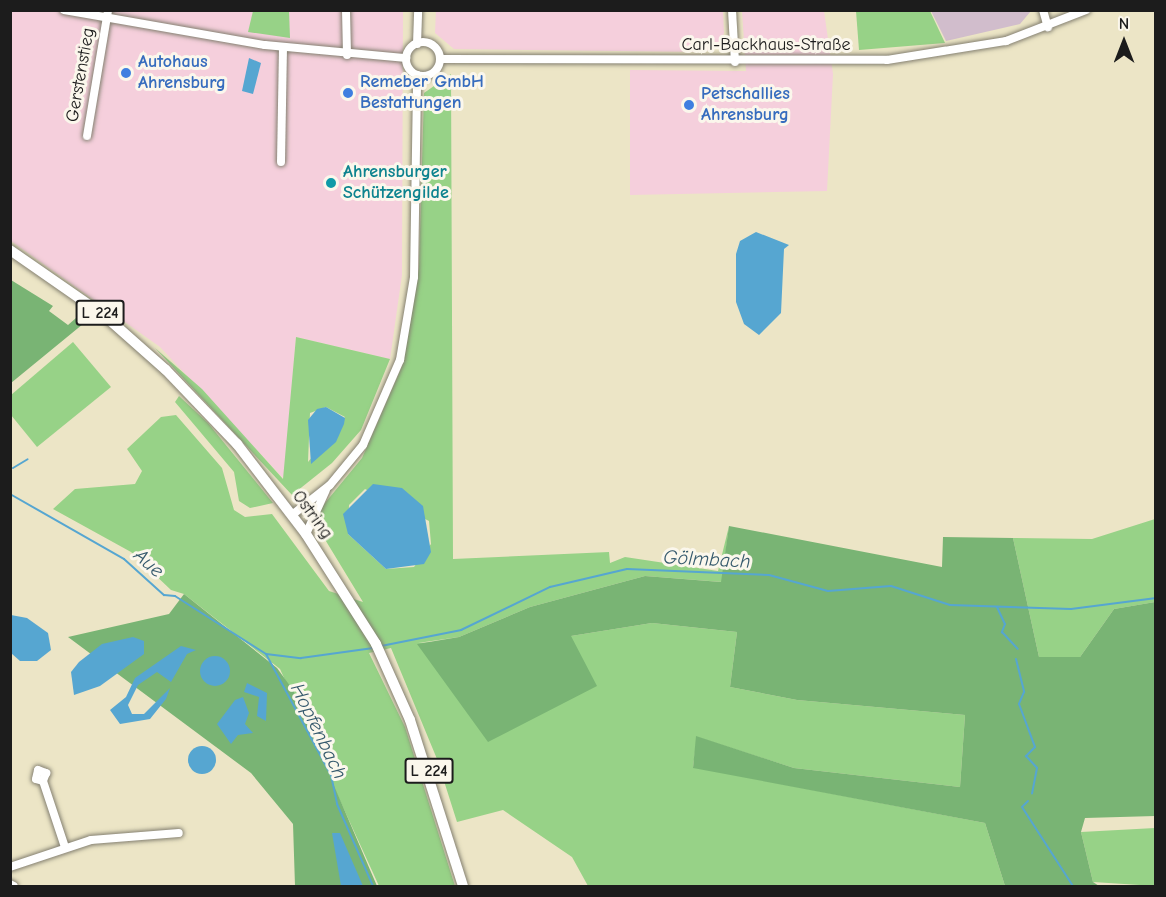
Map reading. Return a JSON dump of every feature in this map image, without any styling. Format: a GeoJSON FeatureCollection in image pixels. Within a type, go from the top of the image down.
{"type":"FeatureCollection","features":[{"type":"Feature","properties":{"kind":"main road","name":"Ostring"},"geometry":{"type":"LineString","coordinates":[[10,250],[105,316],[166,370],[237,444],[306,534],[376,644],[424,756],[463,886]]}},
{"type":"Feature","properties":{"kind":"street"},"geometry":{"type":"LineString","coordinates":[[64,10],[108,15],[283,47],[346,55],[406,58],[421,75]]}},
{"type":"Feature","properties":{"kind":"street"},"geometry":{"type":"LineString","coordinates":[[346,10],[346,55]]}},
{"type":"Feature","properties":{"kind":"street"},"geometry":{"type":"LineString","coordinates":[[732,10],[735,62]]}},
{"type":"Feature","properties":{"kind":"street"},"geometry":{"type":"LineString","coordinates":[[1043,10],[1048,27]]}},
{"type":"Feature","properties":{"kind":"street","name":"Carl-Backhaus-Straße"},"geometry":{"type":"LineString","coordinates":[[440,59],[735,62],[904,59],[987,45],[1048,27],[1086,10]]}},
{"type":"Feature","properties":{"kind":"street"},"geometry":{"type":"LineString","coordinates":[[406,58],[420,43],[418,12]]}},
{"type":"Feature","properties":{"kind":"street","name":"Gerstenstieg"},"geometry":{"type":"LineString","coordinates":[[87,136],[108,15]]}},
{"type":"Feature","properties":{"kind":"street"},"geometry":{"type":"LineString","coordinates":[[306,534],[313,511],[330,484],[378,420],[407,328],[415,249],[417,96],[421,75],[440,59],[436,50],[420,43]]}},
{"type":"Feature","properties":{"kind":"street"},"geometry":{"type":"LineString","coordinates":[[281,162],[283,47]]}},
{"type":"Feature","properties":{"kind":"street"},"geometry":{"type":"LineString","coordinates":[[292,515],[330,484]]}},
{"type":"Feature","properties":{"kind":"street"},"geometry":{"type":"LineString","coordinates":[[292,515],[313,511]]}},
{"type":"Feature","properties":{"kind":"street"},"geometry":{"type":"LineString","coordinates":[[43,781],[65,847]]}},
{"type":"Feature","properties":{"kind":"street"},"geometry":{"type":"LineString","coordinates":[[10,867],[65,847],[179,833]]}},
{"type":"Feature","properties":{"kind":"shaded area"},"geometry":{"type":"Polygon","coordinates":[[[436,10],[723,11],[724,33],[717,47],[704,52],[454,49],[435,33],[436,10]]]}},
{"type":"Feature","properties":{"kind":"shaded area"},"geometry":{"type":"Polygon","coordinates":[[[10,11],[403,11],[402,275],[390,359],[296,337],[284,479],[160,347],[11,241],[10,11]]]}},
{"type":"Feature","properties":{"kind":"shaded area"},"geometry":{"type":"Polygon","coordinates":[[[742,11],[824,11],[833,74],[827,191],[630,195],[630,70],[746,71],[742,11]]]}},
{"type":"Feature","properties":{"kind":"shaded area"},"geometry":{"type":"Polygon","coordinates":[[[931,11],[1031,11],[1020,24],[946,41],[931,11]]]}},
{"type":"Feature","properties":{"kind":"green space"},"geometry":{"type":"Polygon","coordinates":[[[253,11],[289,11],[290,38],[248,32],[253,11]]]}},
{"type":"Feature","properties":{"kind":"green space"},"geometry":{"type":"Polygon","coordinates":[[[856,11],[930,11],[945,43],[859,50],[856,11]]]}},
{"type":"Feature","properties":{"kind":"green space"},"geometry":{"type":"Polygon","coordinates":[[[451,74],[453,559],[609,552],[610,563],[625,557],[718,571],[729,526],[722,582],[645,576],[530,607],[459,637],[418,643],[571,636],[652,623],[737,632],[730,687],[797,700],[965,715],[960,787],[794,768],[697,737],[693,767],[985,823],[1005,886],[588,886],[572,857],[503,810],[457,822],[437,759],[391,648],[369,653],[405,727],[455,886],[379,886],[280,669],[184,594],[171,590],[131,552],[53,509],[75,489],[135,484],[142,471],[127,449],[161,417],[176,415],[222,468],[234,510],[245,517],[272,514],[329,591],[363,602],[318,528],[316,514],[362,458],[403,364],[419,267],[424,93],[451,74]],[[365,489],[349,505],[348,534],[386,569],[414,567],[431,544],[429,521],[365,489]]]}},
{"type":"Feature","properties":{"kind":"green space"},"geometry":{"type":"Polygon","coordinates":[[[11,280],[53,306],[49,311],[68,325],[76,318],[83,324],[11,383],[11,280]]]}},
{"type":"Feature","properties":{"kind":"green space"},"geometry":{"type":"Polygon","coordinates":[[[296,337],[390,359],[361,430],[332,463],[292,495],[155,348],[202,389],[283,479],[296,337]],[[326,407],[310,413],[308,462],[345,417],[326,407]]]}},
{"type":"Feature","properties":{"kind":"green space"},"geometry":{"type":"Polygon","coordinates":[[[73,342],[111,387],[37,447],[11,415],[11,395],[73,342]]]}},
{"type":"Feature","properties":{"kind":"green space"},"geometry":{"type":"Polygon","coordinates":[[[179,396],[208,423],[273,503],[250,508],[239,501],[234,472],[175,402],[179,396]]]}},
{"type":"Feature","properties":{"kind":"green space"},"geometry":{"type":"Polygon","coordinates":[[[1155,519],[1155,602],[1114,609],[1080,657],[1039,657],[1013,538],[1092,539],[1155,519]]]}},
{"type":"Feature","properties":{"kind":"green space"},"geometry":{"type":"Polygon","coordinates":[[[729,526],[942,567],[943,537],[1013,538],[1039,657],[1080,657],[1114,609],[1155,602],[1155,816],[1085,818],[1081,832],[1093,882],[1099,886],[1005,886],[985,823],[693,768],[696,736],[794,768],[960,787],[965,715],[797,700],[730,687],[737,632],[652,623],[571,636],[597,686],[488,742],[417,644],[459,637],[530,607],[645,576],[721,582],[729,526]]]}},
{"type":"Feature","properties":{"kind":"green space"},"geometry":{"type":"Polygon","coordinates":[[[184,594],[277,668],[293,690],[377,886],[295,886],[293,824],[251,773],[68,637],[169,614],[184,594]]]}},
{"type":"Feature","properties":{"kind":"green space"},"geometry":{"type":"Polygon","coordinates":[[[1155,828],[1155,886],[1093,882],[1081,832],[1155,828]]]}},
{"type":"Feature","properties":{"kind":"water"},"geometry":{"type":"Polygon","coordinates":[[[249,58],[261,63],[253,94],[242,91],[249,58]]]}},
{"type":"Feature","properties":{"kind":"water"},"geometry":{"type":"Polygon","coordinates":[[[756,232],[789,245],[784,249],[781,313],[759,335],[744,324],[736,302],[736,254],[740,241],[756,232]]]}},
{"type":"Feature","properties":{"kind":"water"},"geometry":{"type":"Polygon","coordinates":[[[326,407],[345,418],[344,424],[336,442],[311,464],[308,420],[317,409],[326,407]]]}},
{"type":"Feature","properties":{"kind":"water"},"geometry":{"type":"Polygon","coordinates":[[[373,484],[402,488],[423,506],[431,552],[424,564],[386,569],[348,534],[343,514],[373,484]]]}},
{"type":"Feature","properties":{"kind":"water"},"geometry":{"type":"Polygon","coordinates":[[[11,615],[27,618],[48,633],[51,650],[37,661],[20,661],[11,653],[11,615]]]}},
{"type":"Feature","properties":{"kind":"water"},"geometry":{"type":"Polygon","coordinates":[[[133,637],[144,641],[144,654],[100,686],[74,695],[71,672],[79,662],[102,644],[133,637]]]}},
{"type":"Feature","properties":{"kind":"water"},"geometry":{"type":"Polygon","coordinates":[[[181,646],[196,650],[187,654],[171,682],[157,672],[138,685],[128,705],[132,714],[144,714],[170,688],[166,699],[150,719],[120,724],[110,710],[126,697],[135,678],[181,646]]]}},
{"type":"Feature","properties":{"kind":"water"},"geometry":{"type":"Polygon","coordinates":[[[215,656],[221,657],[229,665],[229,677],[221,685],[215,686],[209,685],[201,677],[200,671],[201,665],[209,657],[215,656]]]}},
{"type":"Feature","properties":{"kind":"water"},"geometry":{"type":"Polygon","coordinates":[[[247,683],[267,693],[266,721],[257,716],[259,697],[244,692],[247,683]]]}},
{"type":"Feature","properties":{"kind":"water"},"geometry":{"type":"Polygon","coordinates":[[[243,697],[249,713],[245,724],[253,733],[238,735],[231,744],[217,724],[235,700],[243,697]]]}},
{"type":"Feature","properties":{"kind":"water"},"geometry":{"type":"Polygon","coordinates":[[[202,746],[212,750],[216,760],[212,770],[202,774],[192,770],[188,760],[192,750],[202,746]]]}},
{"type":"Feature","properties":{"kind":"water"},"geometry":{"type":"Polygon","coordinates":[[[332,833],[340,833],[363,886],[341,886],[332,833]]]}},
{"type":"Feature","properties":{"kind":"waterway"},"geometry":{"type":"LineString","coordinates":[[13,468],[28,459]]}},
{"type":"Feature","properties":{"kind":"waterway","name":"Aue"},"geometry":{"type":"LineString","coordinates":[[10,494],[124,559],[164,595],[175,596],[266,654],[301,658],[373,648]]}},
{"type":"Feature","properties":{"kind":"waterway","name":"Gölmbach"},"geometry":{"type":"LineString","coordinates":[[381,646],[461,630],[550,587],[627,569],[769,575],[828,591],[891,586],[950,605],[1071,609],[1156,598]]}},
{"type":"Feature","properties":{"kind":"waterway"},"geometry":{"type":"LineString","coordinates":[[997,607],[1005,624],[1002,632],[1018,649]]}},
{"type":"Feature","properties":{"kind":"waterway","name":"Hopfenbach"},"geometry":{"type":"LineString","coordinates":[[266,654],[331,775],[337,804],[373,886]]}},
{"type":"Feature","properties":{"kind":"waterway"},"geometry":{"type":"LineString","coordinates":[[1016,659],[1024,692],[1019,704],[1035,747],[1026,756],[1037,768],[1032,794]]}},
{"type":"Feature","properties":{"kind":"waterway"},"geometry":{"type":"LineString","coordinates":[[1028,801],[1022,807],[1073,886]]}},
{"type":"Feature","properties":{"kind":"place","name":"Autohaus Ahrensburg"},"geometry":{"type":"Point","coordinates":[126,73]}},
{"type":"Feature","properties":{"kind":"place","name":"Remeber GmbH Bestattungen"},"geometry":{"type":"Point","coordinates":[348,93]}},
{"type":"Feature","properties":{"kind":"place","name":"Petschallies Ahrensburg"},"geometry":{"type":"Point","coordinates":[689,105]}},
{"type":"Feature","properties":{"kind":"place","name":"Ahrensburger Schützengilde"},"geometry":{"type":"Point","coordinates":[331,183]}}]}
